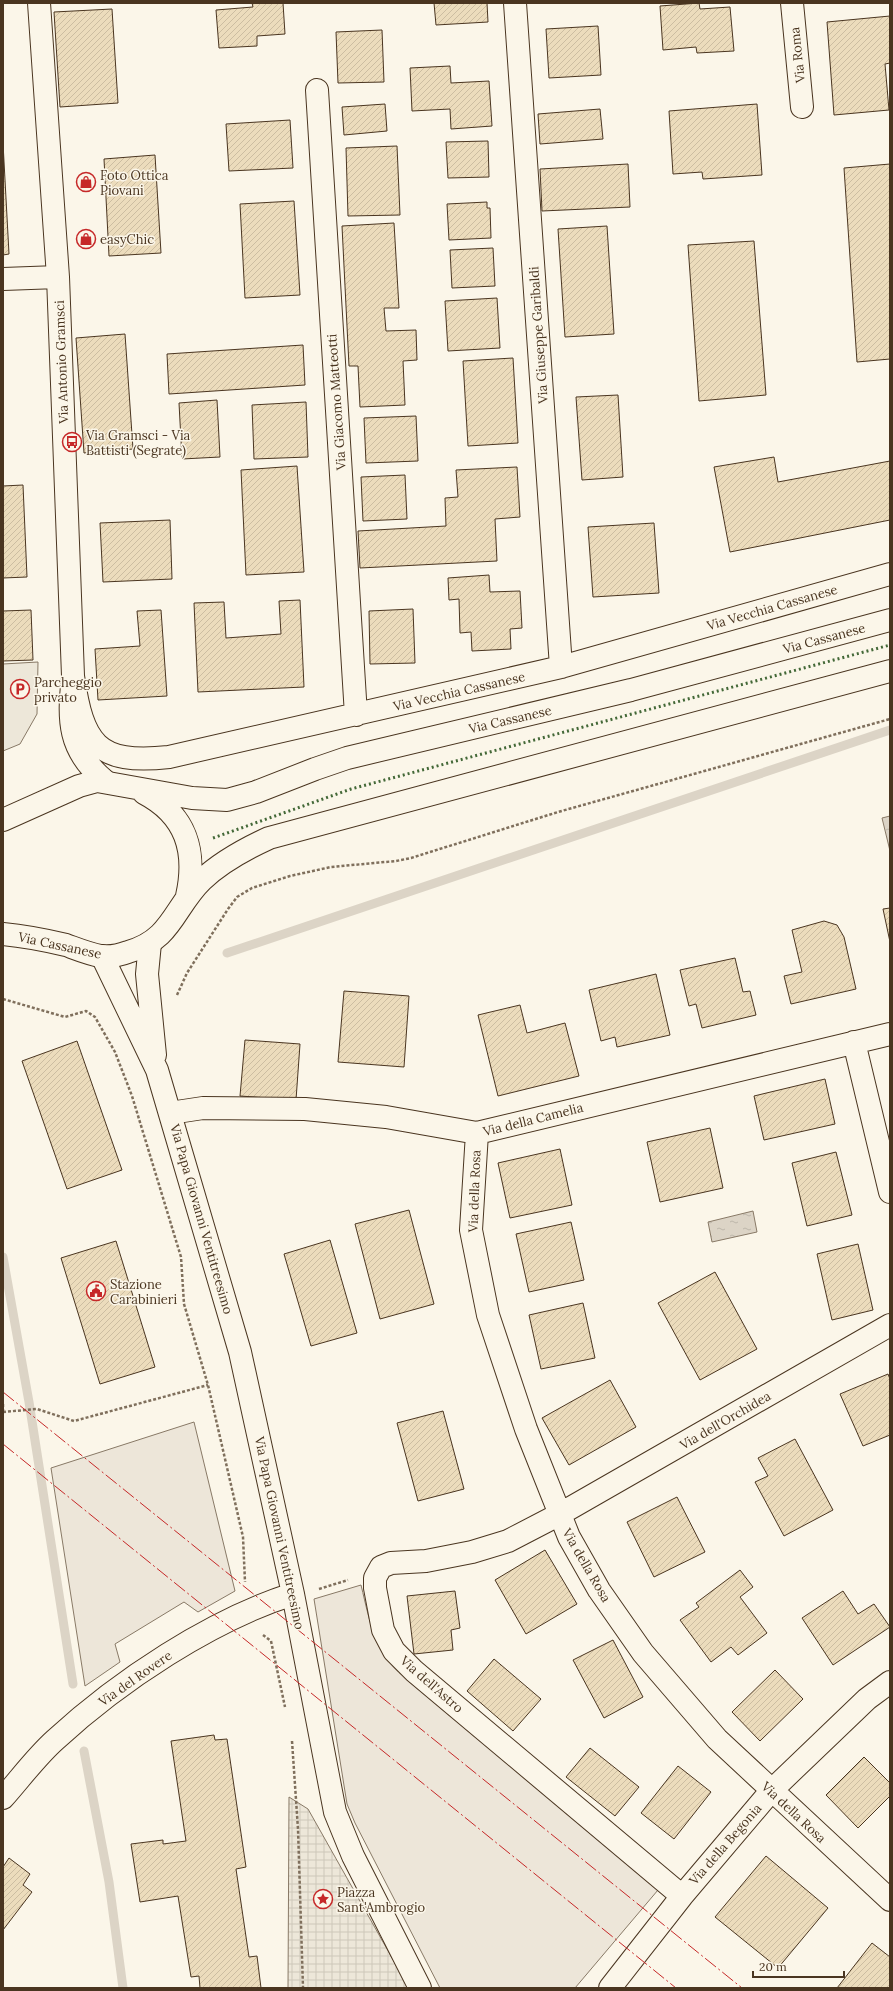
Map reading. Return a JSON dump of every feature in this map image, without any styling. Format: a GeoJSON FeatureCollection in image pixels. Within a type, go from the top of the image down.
{"type":"FeatureCollection","features":[{"type":"Feature","properties":{"kind":"street","name":"Via Antonio Gramsci"},"geometry":{"type":"LineString","coordinates":[[39,3],[58,276],[72,676],[70,714],[75,744],[93,770],[105,781]]}},
{"type":"Feature","properties":{"kind":"street","name":"Via Giuseppe Garibaldi"},"geometry":{"type":"LineString","coordinates":[[515,3],[561,667]]}},
{"type":"Feature","properties":{"kind":"street","name":"Via Roma"},"geometry":{"type":"LineString","coordinates":[[792,3],[802,108]]}},
{"type":"Feature","properties":{"kind":"street","name":"Via Giacomo Matteotti"},"geometry":{"type":"LineString","coordinates":[[317,90],[356,715]]}},
{"type":"Feature","properties":{"kind":"street"},"geometry":{"type":"LineString","coordinates":[[3,279],[58,276]]}},
{"type":"Feature","properties":{"kind":"street","name":"Via Vecchia Cassanese"},"geometry":{"type":"LineString","coordinates":[[72,676],[80,715],[90,737],[110,753],[135,759],[147,759],[169,756],[356,715],[561,667],[890,574]]}},
{"type":"Feature","properties":{"kind":"street","name":"Via Cassanese"},"geometry":{"type":"LineString","coordinates":[[3,820],[79,786],[97,781],[105,781],[192,798],[215,800],[235,798],[256,792],[315,769],[362,754],[631,690],[890,620]]}},
{"type":"Feature","properties":{"kind":"street","name":"Via Cassanese"},"geometry":{"type":"LineString","coordinates":[[3,934],[37,939],[102,956],[137,950],[150,943],[165,931],[187,896],[210,873],[248,848],[279,835],[890,671]]}},
{"type":"Feature","properties":{"kind":"street","name":"Via Cassanese"},"geometry":{"type":"LineString","coordinates":[[130,786],[153,798],[169,809],[180,825],[190,855],[190,878],[187,896]]}},
{"type":"Feature","properties":{"kind":"street","name":"Via Papa Giovanni Ventitreesimo"},"geometry":{"type":"LineString","coordinates":[[150,943],[147,974],[157,1070]]}},
{"type":"Feature","properties":{"kind":"street","name":"Via Papa Giovanni Ventitreesimo"},"geometry":{"type":"LineString","coordinates":[[102,956],[157,1070],[240,1352],[304,1592],[335,1812],[353,1856],[420,1988]]}},
{"type":"Feature","properties":{"kind":"street","name":"Via della Camelia"},"geometry":{"type":"LineString","coordinates":[[170,1114],[203,1108],[305,1109],[386,1117],[477,1133],[890,1034]]}},
{"type":"Feature","properties":{"kind":"street"},"geometry":{"type":"LineString","coordinates":[[854,1042],[890,1192]]}},
{"type":"Feature","properties":{"kind":"street","name":"Via della Rosa"},"geometry":{"type":"LineString","coordinates":[[477,1133],[471,1230],[488,1315],[526,1429],[569,1537],[599,1590],[643,1653],[717,1739],[771,1791],[890,1900]]}},
{"type":"Feature","properties":{"kind":"street","name":"Via dell'Orchidea"},"geometry":{"type":"LineString","coordinates":[[560,1514],[890,1325]]}},
{"type":"Feature","properties":{"kind":"street"},"geometry":{"type":"LineString","coordinates":[[375,1578],[381,1567],[391,1563],[426,1561],[472,1552],[508,1541],[560,1514]]}},
{"type":"Feature","properties":{"kind":"street","name":"Via dell'Astro"},"geometry":{"type":"LineString","coordinates":[[375,1578],[375,1588],[382,1630],[394,1651],[414,1671],[682,1896]]}},
{"type":"Feature","properties":{"kind":"street","name":"Via del Rovere"},"geometry":{"type":"LineString","coordinates":[[3,1798],[55,1740],[115,1689],[181,1646],[251,1609],[304,1592]]}},
{"type":"Feature","properties":{"kind":"street","name":"Via della Begonia"},"geometry":{"type":"LineString","coordinates":[[610,1988],[682,1896],[771,1791],[867,1699],[890,1682]]}},
{"type":"Feature","properties":{"kind":"path"},"geometry":{"type":"LineString","coordinates":[[176,1001],[176,995],[187,973],[228,909],[237,897],[252,888],[290,876],[331,867],[396,861],[411,858],[558,812],[890,719]]}},
{"type":"Feature","properties":{"kind":"path"},"geometry":{"type":"LineString","coordinates":[[3,999],[64,1016],[86,1011],[96,1018],[115,1052],[132,1096],[181,1257],[184,1304],[208,1385],[243,1537],[245,1585]]}},
{"type":"Feature","properties":{"kind":"path"},"geometry":{"type":"LineString","coordinates":[[3,1404],[3,1412],[37,1409],[74,1421],[208,1385]]}},
{"type":"Feature","properties":{"kind":"path"},"geometry":{"type":"LineString","coordinates":[[304,1592],[355,1577],[375,1578]]}},
{"type":"Feature","properties":{"kind":"path"},"geometry":{"type":"LineString","coordinates":[[261,1634],[271,1641],[286,1709]]}},
{"type":"Feature","properties":{"kind":"path"},"geometry":{"type":"LineString","coordinates":[[292,1737],[298,1829],[303,1988]]}},
{"type":"Feature","properties":{"kind":"shaded area","name":"Parcheggio privato"},"geometry":{"type":"Polygon","coordinates":[[[38,662],[37,714],[20,744],[3,751],[3,664],[38,662]]]}},
{"type":"Feature","properties":{"kind":"shaded area"},"geometry":{"type":"Polygon","coordinates":[[[194,1422],[235,1591],[198,1612],[184,1602],[115,1644],[120,1662],[85,1686],[51,1468],[194,1422]]]}},
{"type":"Feature","properties":{"kind":"shaded area"},"geometry":{"type":"Polygon","coordinates":[[[361,1585],[376,1640],[389,1662],[658,1890],[575,1988],[440,1988],[355,1823],[347,1804],[314,1599],[361,1585]]]}},
{"type":"Feature","properties":{"kind":"shaded area","name":"Piazza Sant'Ambrogio"},"geometry":{"type":"Polygon","coordinates":[[[289,1797],[308,1809],[409,1988],[288,1988],[289,1797]]]}},
{"type":"Feature","properties":{"kind":"water"},"geometry":{"type":"Polygon","coordinates":[[[890,816],[890,851],[882,818],[890,816]]]}},
{"type":"Feature","properties":{"kind":"water"},"geometry":{"type":"Polygon","coordinates":[[[753,1211],[757,1232],[712,1242],[708,1222],[753,1211]]]}},
{"type":"Feature","properties":{"kind":"building"},"geometry":{"type":"Polygon","coordinates":[[[252,3],[283,3],[285,34],[257,36],[257,46],[219,48],[216,10],[253,7],[252,3]]]}},
{"type":"Feature","properties":{"kind":"building"},"geometry":{"type":"Polygon","coordinates":[[[434,3],[487,3],[488,22],[436,25],[434,3]]]}},
{"type":"Feature","properties":{"kind":"building"},"geometry":{"type":"Polygon","coordinates":[[[699,3],[700,9],[730,7],[734,51],[697,53],[696,47],[663,50],[660,6],[699,3]]]}},
{"type":"Feature","properties":{"kind":"building"},"geometry":{"type":"Polygon","coordinates":[[[112,9],[118,103],[60,107],[54,12],[112,9]]]}},
{"type":"Feature","properties":{"kind":"building"},"geometry":{"type":"Polygon","coordinates":[[[890,16],[890,63],[885,64],[889,110],[834,115],[827,22],[890,16]]]}},
{"type":"Feature","properties":{"kind":"building"},"geometry":{"type":"Polygon","coordinates":[[[598,26],[601,75],[549,78],[546,29],[598,26]]]}},
{"type":"Feature","properties":{"kind":"building"},"geometry":{"type":"Polygon","coordinates":[[[382,30],[384,82],[338,83],[336,32],[382,30]]]}},
{"type":"Feature","properties":{"kind":"building"},"geometry":{"type":"Polygon","coordinates":[[[450,66],[451,83],[489,81],[492,126],[451,129],[450,109],[412,111],[410,68],[450,66]]]}},
{"type":"Feature","properties":{"kind":"building"},"geometry":{"type":"Polygon","coordinates":[[[385,104],[387,131],[344,135],[342,107],[385,104]]]}},
{"type":"Feature","properties":{"kind":"building"},"geometry":{"type":"Polygon","coordinates":[[[757,104],[762,175],[703,179],[702,172],[673,174],[669,111],[757,104]]]}},
{"type":"Feature","properties":{"kind":"building"},"geometry":{"type":"Polygon","coordinates":[[[600,109],[603,139],[540,144],[538,114],[600,109]]]}},
{"type":"Feature","properties":{"kind":"building"},"geometry":{"type":"Polygon","coordinates":[[[290,120],[293,168],[229,171],[226,124],[290,120]]]}},
{"type":"Feature","properties":{"kind":"building"},"geometry":{"type":"Polygon","coordinates":[[[488,141],[489,177],[448,178],[446,142],[488,141]]]}},
{"type":"Feature","properties":{"kind":"building"},"geometry":{"type":"Polygon","coordinates":[[[3,143],[9,254],[3,255],[3,143]]]}},
{"type":"Feature","properties":{"kind":"building"},"geometry":{"type":"Polygon","coordinates":[[[397,146],[400,215],[348,216],[346,148],[397,146]]]}},
{"type":"Feature","properties":{"kind":"building"},"geometry":{"type":"Polygon","coordinates":[[[155,155],[161,253],[109,256],[104,159],[155,155]]]}},
{"type":"Feature","properties":{"kind":"building"},"geometry":{"type":"Polygon","coordinates":[[[628,164],[630,207],[542,211],[540,169],[628,164]]]}},
{"type":"Feature","properties":{"kind":"building"},"geometry":{"type":"Polygon","coordinates":[[[890,164],[890,359],[857,362],[844,168],[890,164]]]}},
{"type":"Feature","properties":{"kind":"building"},"geometry":{"type":"Polygon","coordinates":[[[294,201],[300,295],[245,298],[240,204],[294,201]]]}},
{"type":"Feature","properties":{"kind":"building"},"geometry":{"type":"Polygon","coordinates":[[[487,202],[487,208],[490,208],[491,238],[449,240],[447,204],[487,202]]]}},
{"type":"Feature","properties":{"kind":"building"},"geometry":{"type":"Polygon","coordinates":[[[394,223],[399,308],[384,308],[386,331],[416,330],[417,360],[403,361],[405,405],[360,407],[358,366],[349,366],[342,226],[394,223]]]}},
{"type":"Feature","properties":{"kind":"building"},"geometry":{"type":"Polygon","coordinates":[[[607,226],[614,334],[565,337],[558,229],[607,226]]]}},
{"type":"Feature","properties":{"kind":"building"},"geometry":{"type":"Polygon","coordinates":[[[754,241],[766,395],[699,401],[688,245],[754,241]]]}},
{"type":"Feature","properties":{"kind":"building"},"geometry":{"type":"Polygon","coordinates":[[[493,248],[495,286],[452,288],[450,250],[493,248]]]}},
{"type":"Feature","properties":{"kind":"building"},"geometry":{"type":"Polygon","coordinates":[[[497,298],[500,348],[448,351],[445,301],[497,298]]]}},
{"type":"Feature","properties":{"kind":"building"},"geometry":{"type":"Polygon","coordinates":[[[125,334],[133,449],[84,453],[76,338],[125,334]]]}},
{"type":"Feature","properties":{"kind":"building"},"geometry":{"type":"Polygon","coordinates":[[[303,345],[305,385],[169,394],[167,354],[303,345]]]}},
{"type":"Feature","properties":{"kind":"building"},"geometry":{"type":"Polygon","coordinates":[[[513,358],[518,443],[468,446],[463,361],[513,358]]]}},
{"type":"Feature","properties":{"kind":"building"},"geometry":{"type":"Polygon","coordinates":[[[618,395],[623,477],[582,480],[576,397],[618,395]]]}},
{"type":"Feature","properties":{"kind":"building"},"geometry":{"type":"Polygon","coordinates":[[[217,400],[220,457],[182,459],[179,403],[217,400]]]}},
{"type":"Feature","properties":{"kind":"building"},"geometry":{"type":"Polygon","coordinates":[[[306,402],[308,457],[254,459],[252,405],[306,402]]]}},
{"type":"Feature","properties":{"kind":"building"},"geometry":{"type":"Polygon","coordinates":[[[416,416],[418,461],[366,463],[364,418],[416,416]]]}},
{"type":"Feature","properties":{"kind":"building"},"geometry":{"type":"Polygon","coordinates":[[[774,457],[778,482],[890,461],[890,520],[730,552],[714,467],[774,457]]]}},
{"type":"Feature","properties":{"kind":"building"},"geometry":{"type":"Polygon","coordinates":[[[297,466],[304,572],[246,575],[241,470],[297,466]]]}},
{"type":"Feature","properties":{"kind":"building"},"geometry":{"type":"Polygon","coordinates":[[[517,467],[520,517],[495,519],[497,561],[360,568],[358,531],[446,526],[445,498],[458,497],[456,470],[517,467]]]}},
{"type":"Feature","properties":{"kind":"building"},"geometry":{"type":"Polygon","coordinates":[[[405,475],[407,519],[363,521],[361,477],[405,475]]]}},
{"type":"Feature","properties":{"kind":"building"},"geometry":{"type":"Polygon","coordinates":[[[23,485],[27,577],[3,578],[3,486],[23,485]]]}},
{"type":"Feature","properties":{"kind":"building"},"geometry":{"type":"Polygon","coordinates":[[[170,520],[172,579],[103,582],[100,523],[170,520]]]}},
{"type":"Feature","properties":{"kind":"building"},"geometry":{"type":"Polygon","coordinates":[[[654,523],[659,593],[593,597],[588,527],[654,523]]]}},
{"type":"Feature","properties":{"kind":"building"},"geometry":{"type":"Polygon","coordinates":[[[489,575],[490,592],[520,591],[522,628],[510,629],[511,649],[472,651],[471,632],[460,633],[459,599],[449,600],[448,578],[489,575]]]}},
{"type":"Feature","properties":{"kind":"building"},"geometry":{"type":"Polygon","coordinates":[[[300,600],[304,687],[198,692],[194,603],[224,602],[226,638],[281,634],[279,601],[300,600]]]}},
{"type":"Feature","properties":{"kind":"building"},"geometry":{"type":"Polygon","coordinates":[[[413,609],[415,663],[370,664],[369,611],[413,609]]]}},
{"type":"Feature","properties":{"kind":"building"},"geometry":{"type":"Polygon","coordinates":[[[31,610],[33,660],[3,661],[3,611],[31,610]]]}},
{"type":"Feature","properties":{"kind":"building"},"geometry":{"type":"Polygon","coordinates":[[[161,610],[167,696],[98,700],[95,649],[140,646],[137,611],[161,610]]]}},
{"type":"Feature","properties":{"kind":"building"},"geometry":{"type":"Polygon","coordinates":[[[890,908],[890,942],[883,909],[890,908]]]}},
{"type":"Feature","properties":{"kind":"building"},"geometry":{"type":"Polygon","coordinates":[[[824,921],[837,925],[844,937],[856,989],[791,1004],[784,976],[802,972],[792,930],[824,921]]]}},
{"type":"Feature","properties":{"kind":"building"},"geometry":{"type":"Polygon","coordinates":[[[735,958],[743,992],[750,991],[756,1015],[702,1028],[696,1004],[689,1006],[680,970],[735,958]]]}},
{"type":"Feature","properties":{"kind":"building"},"geometry":{"type":"Polygon","coordinates":[[[656,974],[670,1035],[617,1047],[615,1037],[601,1041],[589,990],[656,974]]]}},
{"type":"Feature","properties":{"kind":"building"},"geometry":{"type":"Polygon","coordinates":[[[344,991],[409,996],[404,1067],[338,1062],[344,991]]]}},
{"type":"Feature","properties":{"kind":"building"},"geometry":{"type":"Polygon","coordinates":[[[520,1005],[527,1033],[565,1023],[579,1076],[498,1096],[478,1015],[520,1005]]]}},
{"type":"Feature","properties":{"kind":"building"},"geometry":{"type":"Polygon","coordinates":[[[245,1040],[300,1044],[296,1100],[240,1096],[245,1040]]]}},
{"type":"Feature","properties":{"kind":"building"},"geometry":{"type":"Polygon","coordinates":[[[77,1041],[122,1170],[67,1189],[22,1061],[77,1041]]]}},
{"type":"Feature","properties":{"kind":"building"},"geometry":{"type":"Polygon","coordinates":[[[825,1079],[835,1124],[764,1140],[754,1096],[825,1079]]]}},
{"type":"Feature","properties":{"kind":"building"},"geometry":{"type":"Polygon","coordinates":[[[710,1128],[723,1188],[660,1202],[647,1142],[710,1128]]]}},
{"type":"Feature","properties":{"kind":"building"},"geometry":{"type":"Polygon","coordinates":[[[560,1149],[572,1205],[510,1218],[498,1163],[560,1149]]]}},
{"type":"Feature","properties":{"kind":"building"},"geometry":{"type":"Polygon","coordinates":[[[836,1152],[852,1215],[807,1226],[792,1163],[836,1152]]]}},
{"type":"Feature","properties":{"kind":"building"},"geometry":{"type":"Polygon","coordinates":[[[409,1210],[434,1304],[380,1319],[355,1224],[409,1210]]]}},
{"type":"Feature","properties":{"kind":"building"},"geometry":{"type":"Polygon","coordinates":[[[571,1222],[584,1280],[529,1292],[516,1234],[571,1222]]]}},
{"type":"Feature","properties":{"kind":"building"},"geometry":{"type":"Polygon","coordinates":[[[330,1240],[357,1333],[311,1346],[284,1254],[330,1240]]]}},
{"type":"Feature","properties":{"kind":"building"},"geometry":{"type":"Polygon","coordinates":[[[116,1241],[155,1367],[100,1384],[61,1258],[116,1241]]]}},
{"type":"Feature","properties":{"kind":"building"},"geometry":{"type":"Polygon","coordinates":[[[858,1244],[873,1310],[832,1320],[817,1254],[858,1244]]]}},
{"type":"Feature","properties":{"kind":"building"},"geometry":{"type":"Polygon","coordinates":[[[715,1272],[757,1349],[700,1380],[658,1303],[715,1272]]]}},
{"type":"Feature","properties":{"kind":"building"},"geometry":{"type":"Polygon","coordinates":[[[583,1303],[595,1358],[541,1369],[529,1315],[583,1303]]]}},
{"type":"Feature","properties":{"kind":"building"},"geometry":{"type":"Polygon","coordinates":[[[888,1374],[890,1379],[890,1435],[863,1446],[840,1394],[888,1374]]]}},
{"type":"Feature","properties":{"kind":"building"},"geometry":{"type":"Polygon","coordinates":[[[610,1380],[636,1427],[569,1465],[542,1418],[610,1380]]]}},
{"type":"Feature","properties":{"kind":"building"},"geometry":{"type":"Polygon","coordinates":[[[443,1411],[464,1489],[418,1501],[397,1423],[443,1411]]]}},
{"type":"Feature","properties":{"kind":"building"},"geometry":{"type":"Polygon","coordinates":[[[795,1439],[833,1510],[784,1536],[755,1482],[768,1476],[758,1458],[795,1439]]]}},
{"type":"Feature","properties":{"kind":"building"},"geometry":{"type":"Polygon","coordinates":[[[677,1497],[705,1552],[654,1577],[627,1522],[677,1497]]]}},
{"type":"Feature","properties":{"kind":"building"},"geometry":{"type":"Polygon","coordinates":[[[545,1550],[577,1604],[526,1634],[495,1580],[545,1550]]]}},
{"type":"Feature","properties":{"kind":"building"},"geometry":{"type":"Polygon","coordinates":[[[740,1570],[753,1587],[740,1597],[767,1633],[738,1655],[731,1647],[711,1662],[680,1620],[699,1607],[696,1603],[740,1570]]]}},
{"type":"Feature","properties":{"kind":"building"},"geometry":{"type":"Polygon","coordinates":[[[455,1591],[460,1628],[451,1630],[453,1650],[414,1654],[407,1596],[455,1591]]]}},
{"type":"Feature","properties":{"kind":"building"},"geometry":{"type":"Polygon","coordinates":[[[843,1591],[858,1614],[874,1604],[890,1627],[833,1665],[802,1618],[843,1591]]]}},
{"type":"Feature","properties":{"kind":"building"},"geometry":{"type":"Polygon","coordinates":[[[613,1640],[643,1697],[604,1718],[573,1660],[613,1640]]]}},
{"type":"Feature","properties":{"kind":"building"},"geometry":{"type":"Polygon","coordinates":[[[494,1659],[541,1699],[513,1731],[467,1691],[494,1659]]]}},
{"type":"Feature","properties":{"kind":"building"},"geometry":{"type":"Polygon","coordinates":[[[775,1670],[803,1699],[760,1741],[732,1712],[775,1670]]]}},
{"type":"Feature","properties":{"kind":"building"},"geometry":{"type":"Polygon","coordinates":[[[214,1735],[215,1740],[227,1739],[246,1867],[236,1869],[249,1957],[257,1956],[261,1988],[200,1988],[199,1976],[191,1977],[178,1896],[140,1902],[131,1844],[163,1840],[163,1844],[186,1841],[171,1741],[214,1735]]]}},
{"type":"Feature","properties":{"kind":"building"},"geometry":{"type":"Polygon","coordinates":[[[590,1748],[639,1787],[615,1816],[566,1777],[590,1748]]]}},
{"type":"Feature","properties":{"kind":"building"},"geometry":{"type":"Polygon","coordinates":[[[864,1757],[890,1783],[890,1796],[858,1828],[826,1795],[864,1757]]]}},
{"type":"Feature","properties":{"kind":"building"},"geometry":{"type":"Polygon","coordinates":[[[678,1766],[711,1792],[674,1839],[641,1813],[678,1766]]]}},
{"type":"Feature","properties":{"kind":"building"},"geometry":{"type":"Polygon","coordinates":[[[766,1856],[828,1908],[778,1968],[715,1917],[766,1856]]]}},
{"type":"Feature","properties":{"kind":"building"},"geometry":{"type":"Polygon","coordinates":[[[9,1858],[30,1874],[23,1885],[32,1892],[3,1930],[3,1867],[9,1858]]]}},
{"type":"Feature","properties":{"kind":"building"},"geometry":{"type":"Polygon","coordinates":[[[872,1943],[890,1957],[890,1988],[837,1988],[872,1943]]]}},
{"type":"Feature","properties":{"kind":"waterway"},"geometry":{"type":"LineString","coordinates":[[227,953],[890,730]]}},
{"type":"Feature","properties":{"kind":"waterway"},"geometry":{"type":"LineString","coordinates":[[3,1257],[29,1402],[73,1684]]}},
{"type":"Feature","properties":{"kind":"waterway"},"geometry":{"type":"LineString","coordinates":[[84,1751],[109,1882],[123,1988]]}},
{"type":"Feature","properties":{"kind":"hedge"},"geometry":{"type":"LineString","coordinates":[[213,838],[351,789],[890,645]]}},
{"type":"Feature","properties":{"kind":"power"},"geometry":{"type":"LineString","coordinates":[[3,1392],[742,1988]]}},
{"type":"Feature","properties":{"kind":"power"},"geometry":{"type":"LineString","coordinates":[[3,1444],[676,1988]]}},
{"type":"Feature","properties":{"kind":"place","name":"Foto Ottica Piovani"},"geometry":{"type":"Point","coordinates":[86,182]}},
{"type":"Feature","properties":{"kind":"place","name":"easyChic"},"geometry":{"type":"Point","coordinates":[86,239]}},
{"type":"Feature","properties":{"kind":"place","name":"Via Gramsci - Via Battisti (Segrate)"},"geometry":{"type":"Point","coordinates":[72,442]}},
{"type":"Feature","properties":{"kind":"place","name":"Parcheggio privato"},"geometry":{"type":"Point","coordinates":[20,689]}},
{"type":"Feature","properties":{"kind":"place","name":"Stazione Carabinieri"},"geometry":{"type":"Point","coordinates":[96,1291]}},
{"type":"Feature","properties":{"kind":"place","name":"Piazza Sant'Ambrogio"},"geometry":{"type":"Point","coordinates":[323,1899]}}]}
